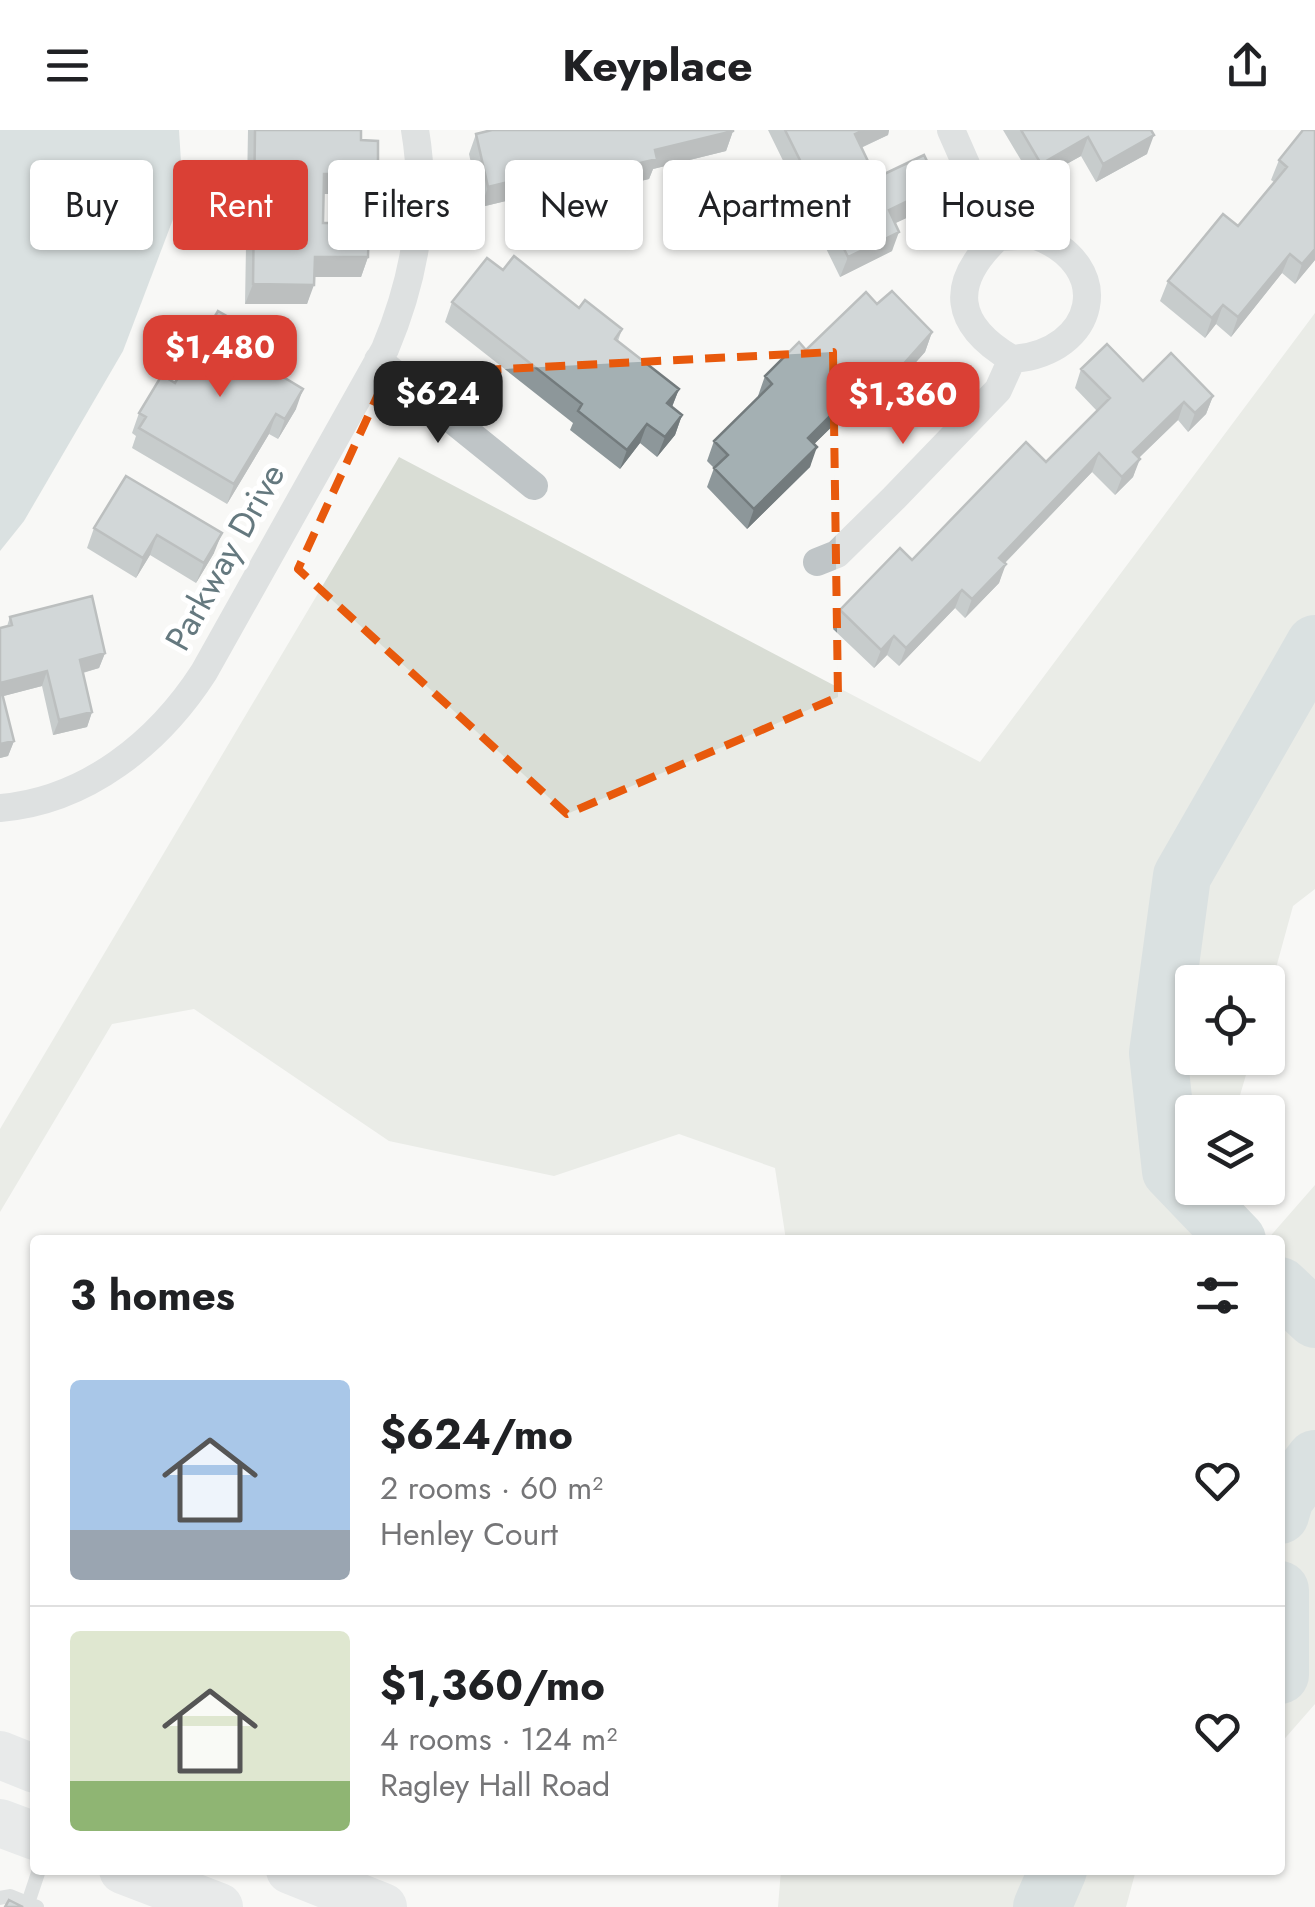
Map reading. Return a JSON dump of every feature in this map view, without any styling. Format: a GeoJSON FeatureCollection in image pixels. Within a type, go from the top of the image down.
{"type":"FeatureCollection","features":[{"type":"Feature","properties":{"kind":"highway"},"geometry":{"type":"LineString","coordinates":[[0,1755],[30,1767]]}},
{"type":"Feature","properties":{"kind":"highway"},"geometry":{"type":"LineString","coordinates":[[0,1824],[30,1834]]}},
{"type":"Feature","properties":{"kind":"highway"},"geometry":{"type":"LineString","coordinates":[[136,1875],[220,1907]]}},
{"type":"Feature","properties":{"kind":"highway"},"geometry":{"type":"LineString","coordinates":[[303,1875],[383,1907]]}},
{"type":"Feature","properties":{"kind":"street","name":"Parkway Drive"},"geometry":{"type":"LineString","coordinates":[[0,808],[52,797],[100,776],[142,746],[174,714],[204,672],[378,360],[401,310],[413,269],[422,187],[415,130]]}},
{"type":"Feature","properties":{"kind":"street"},"geometry":{"type":"LineString","coordinates":[[951,130],[964,160]]}},
{"type":"Feature","properties":{"kind":"street"},"geometry":{"type":"LineString","coordinates":[[986,250],[969,269],[964,290],[966,312],[984,342],[1012,359],[1042,355],[1066,343],[1085,314],[1087,294],[1073,257],[1064,250]]}},
{"type":"Feature","properties":{"kind":"street"},"geometry":{"type":"LineString","coordinates":[[817,562],[837,554],[998,390],[1012,359]]}},
{"type":"Feature","properties":{"kind":"street"},"geometry":{"type":"LineString","coordinates":[[378,360],[534,486]]}},
{"type":"Feature","properties":{"kind":"lane"},"geometry":{"type":"LineString","coordinates":[[0,1898],[32,1905],[38,1875]]}},
{"type":"Feature","properties":{"kind":"highlighted area"},"geometry":{"type":"Polygon","coordinates":[[[833,352],[838,697],[567,814],[298,569],[387,375],[833,352]]]}},
{"type":"Feature","properties":{"kind":"shaded area"},"geometry":{"type":"Polygon","coordinates":[[[0,130],[179,130],[181,160],[173,160],[173,219],[123,351],[24,521],[0,551],[0,130]]]}},
{"type":"Feature","properties":{"kind":"shaded area"},"geometry":{"type":"Polygon","coordinates":[[[1315,313],[1315,889],[1293,906],[1277,965],[1175,965],[1175,1075],[1246,1075],[1240,1095],[1175,1095],[1175,1205],[1221,1205],[1232,1235],[785,1235],[775,1168],[679,1134],[554,1176],[389,1141],[194,1009],[112,1024],[0,1212],[0,1129],[399,457],[980,762],[1315,313]]]}},
{"type":"Feature","properties":{"kind":"shaded area"},"geometry":{"type":"Polygon","coordinates":[[[1315,1185],[1315,1704],[1285,1738],[1285,1235],[1271,1235],[1315,1185]]]}},
{"type":"Feature","properties":{"kind":"shaded area"},"geometry":{"type":"Polygon","coordinates":[[[781,1875],[1135,1875],[1126,1907],[778,1907],[781,1875]]]}},
{"type":"Feature","properties":{"kind":"building"},"geometry":{"type":"Polygon","coordinates":[[[255,130],[361,130],[361,140],[378,141],[378,160],[328,160],[328,174],[324,174],[323,223],[328,223],[328,250],[368,250],[368,257],[315,257],[314,285],[253,284],[253,250],[308,250],[308,160],[255,160],[255,130]]]}},
{"type":"Feature","properties":{"kind":"building"},"geometry":{"type":"Polygon","coordinates":[[[492,130],[733,130],[655,150],[657,159],[643,162],[505,160],[505,183],[488,187],[485,160],[476,134],[492,130]]]}},
{"type":"Feature","properties":{"kind":"building"},"geometry":{"type":"Polygon","coordinates":[[[785,130],[864,130],[855,134],[867,160],[800,160],[785,130]]]}},
{"type":"Feature","properties":{"kind":"building"},"geometry":{"type":"Polygon","coordinates":[[[1021,130],[1151,130],[1154,135],[1103,164],[1088,137],[1048,160],[1039,160],[1021,130]]]}},
{"type":"Feature","properties":{"kind":"building"},"geometry":{"type":"Polygon","coordinates":[[[1303,130],[1315,130],[1315,249],[1302,264],[1290,254],[1238,317],[1223,305],[1212,318],[1168,281],[1223,214],[1238,226],[1287,167],[1279,160],[1303,130]]]}},
{"type":"Feature","properties":{"kind":"building"},"geometry":{"type":"Polygon","coordinates":[[[906,164],[906,202],[889,210],[899,232],[886,238],[886,173],[906,164]]]}},
{"type":"Feature","properties":{"kind":"building"},"geometry":{"type":"Polygon","coordinates":[[[514,256],[579,308],[585,300],[622,329],[615,339],[679,389],[667,403],[682,415],[665,437],[647,424],[627,450],[578,411],[582,404],[452,302],[487,258],[503,270],[514,256]]]}},
{"type":"Feature","properties":{"kind":"building"},"geometry":{"type":"Polygon","coordinates":[[[892,291],[932,332],[875,396],[863,383],[808,438],[817,447],[754,509],[714,468],[728,455],[714,441],[772,384],[765,376],[799,342],[806,350],[866,292],[877,304],[892,291]]]}},
{"type":"Feature","properties":{"kind":"building"},"geometry":{"type":"Polygon","coordinates":[[[218,311],[267,339],[255,360],[303,389],[285,419],[276,414],[234,484],[139,428],[146,417],[139,413],[162,375],[175,383],[218,311]]]}},
{"type":"Feature","properties":{"kind":"building"},"geometry":{"type":"Polygon","coordinates":[[[1107,344],[1143,381],[1171,353],[1213,396],[1195,413],[1184,402],[1133,452],[1140,459],[1122,477],[1099,453],[999,558],[1006,564],[972,599],[962,590],[906,648],[894,636],[881,650],[840,610],[900,548],[912,560],[1026,442],[1046,462],[1110,398],[1081,369],[1107,344]]]}},
{"type":"Feature","properties":{"kind":"building"},"geometry":{"type":"Polygon","coordinates":[[[126,476],[222,533],[204,563],[157,535],[143,558],[94,528],[126,476]]]}},
{"type":"Feature","properties":{"kind":"building"},"geometry":{"type":"Polygon","coordinates":[[[92,596],[105,653],[80,660],[92,712],[59,720],[47,671],[0,683],[0,628],[12,625],[10,617],[92,596]]]}},
{"type":"Feature","properties":{"kind":"building"},"geometry":{"type":"Polygon","coordinates":[[[0,685],[14,741],[0,744],[0,685]]]}},
{"type":"Feature","properties":{"kind":"building"},"geometry":{"type":"Polygon","coordinates":[[[9,1900],[23,1907],[5,1907],[9,1900]]]}},
{"type":"Feature","properties":{"kind":"waterway"},"geometry":{"type":"LineString","coordinates":[[1232,1235],[1171,1171],[1158,1053],[1182,876],[1315,644]]}},
{"type":"Feature","properties":{"kind":"waterway"},"geometry":{"type":"LineString","coordinates":[[1285,1291],[1315,1319]]}},
{"type":"Feature","properties":{"kind":"waterway"},"geometry":{"type":"LineString","coordinates":[[1285,1498],[1315,1459]]}},
{"type":"Feature","properties":{"kind":"waterway"},"geometry":{"type":"LineString","coordinates":[[1042,1907],[1056,1875]]}}]}
